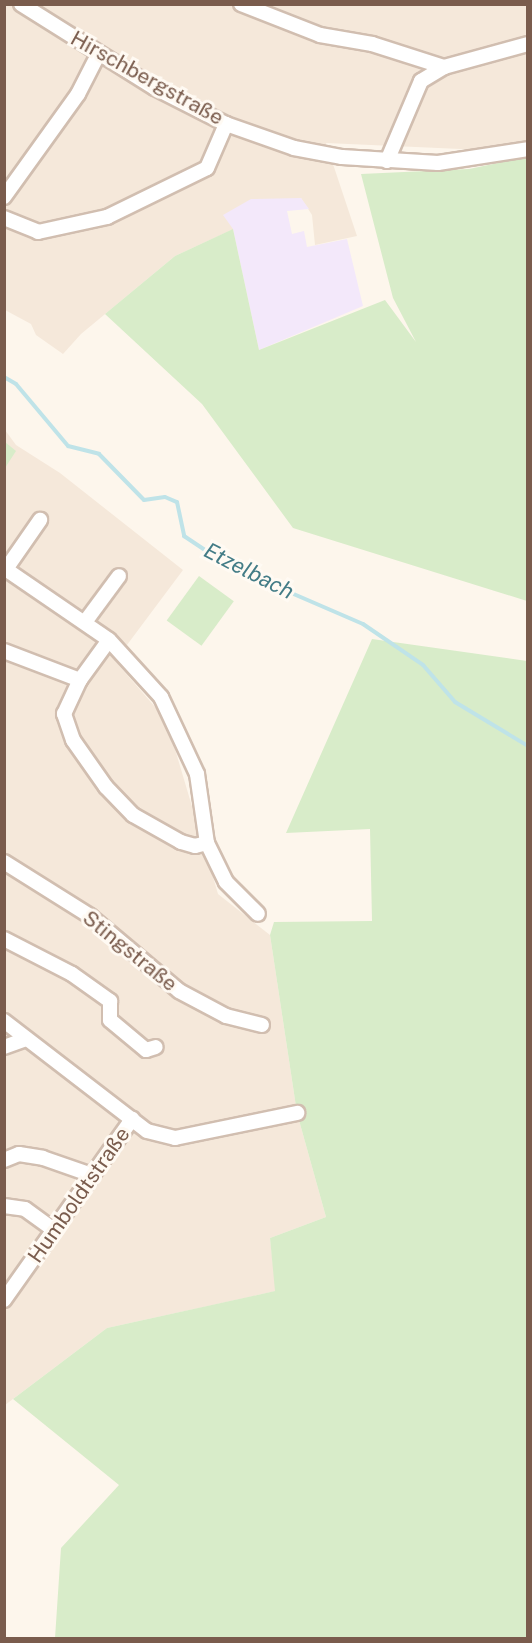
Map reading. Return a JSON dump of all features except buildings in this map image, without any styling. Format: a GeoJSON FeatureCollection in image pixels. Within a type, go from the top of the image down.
{"type":"FeatureCollection","features":[{"type":"Feature","properties":{"kind":"street","name":"Hirschbergstraße"},"geometry":{"type":"LineString","coordinates":[[21,4],[155,88],[226,124],[294,148],[387,160],[438,163],[528,149]]}},
{"type":"Feature","properties":{"kind":"street"},"geometry":{"type":"LineString","coordinates":[[241,4],[320,35],[372,44],[444,66]]}},
{"type":"Feature","properties":{"kind":"street"},"geometry":{"type":"LineString","coordinates":[[387,160],[421,81],[444,66],[528,44]]}},
{"type":"Feature","properties":{"kind":"street"},"geometry":{"type":"LineString","coordinates":[[4,196],[78,94],[99,53]]}},
{"type":"Feature","properties":{"kind":"street"},"geometry":{"type":"LineString","coordinates":[[4,218],[38,232],[107,217],[207,168],[226,124]]}},
{"type":"Feature","properties":{"kind":"street"},"geometry":{"type":"LineString","coordinates":[[40,520],[5,568],[109,640],[161,697],[185,742],[197,774],[207,843],[226,882],[258,914]]}},
{"type":"Feature","properties":{"kind":"street"},"geometry":{"type":"LineString","coordinates":[[86,622],[119,576]]}},
{"type":"Feature","properties":{"kind":"street"},"geometry":{"type":"LineString","coordinates":[[109,640],[80,680],[64,714],[73,740],[106,788],[133,815],[181,842],[195,846],[207,843]]}},
{"type":"Feature","properties":{"kind":"street"},"geometry":{"type":"LineString","coordinates":[[4,651],[80,680]]}},
{"type":"Feature","properties":{"kind":"street","name":"Stingstraße"},"geometry":{"type":"LineString","coordinates":[[4,862],[90,916],[178,991],[226,1016],[262,1025]]}},
{"type":"Feature","properties":{"kind":"street"},"geometry":{"type":"LineString","coordinates":[[4,939],[82,981],[110,1001],[110,1020],[146,1050],[156,1047]]}},
{"type":"Feature","properties":{"kind":"street"},"geometry":{"type":"LineString","coordinates":[[4,1021],[147,1131],[175,1138],[297,1113]]}},
{"type":"Feature","properties":{"kind":"street"},"geometry":{"type":"LineString","coordinates":[[4,1047],[27,1039]]}},
{"type":"Feature","properties":{"kind":"street","name":"Humboldtstraße"},"geometry":{"type":"LineString","coordinates":[[7,1292],[132,1119]]}},
{"type":"Feature","properties":{"kind":"street"},"geometry":{"type":"LineString","coordinates":[[4,1161],[19,1154],[43,1158],[93,1175]]}},
{"type":"Feature","properties":{"kind":"street"},"geometry":{"type":"LineString","coordinates":[[4,1206],[25,1209],[54,1230]]}},
{"type":"Feature","properties":{"kind":"shaded area"},"geometry":{"type":"Polygon","coordinates":[[[4,5],[527,5],[527,140],[483,150],[326,143],[357,236],[315,245],[312,215],[301,198],[175,256],[81,334],[63,354],[36,335],[31,324],[5,310],[4,5]]]}},
{"type":"Feature","properties":{"kind":"shaded area"},"geometry":{"type":"Polygon","coordinates":[[[301,198],[309,209],[287,211],[292,234],[304,231],[307,247],[347,239],[363,306],[259,350],[233,229],[223,215],[251,199],[301,198]]]}},
{"type":"Feature","properties":{"kind":"shaded area"},"geometry":{"type":"Polygon","coordinates":[[[5,430],[16,445],[60,473],[183,570],[115,661],[156,708],[172,739],[218,894],[270,935],[297,1113],[326,1217],[270,1238],[276,1291],[107,1328],[5,1405],[5,430]]]}},
{"type":"Feature","properties":{"kind":"green space"},"geometry":{"type":"Polygon","coordinates":[[[527,157],[527,601],[293,528],[202,404],[105,314],[175,256],[233,229],[259,350],[385,300],[416,342],[393,298],[361,174],[469,169],[527,157]]]}},
{"type":"Feature","properties":{"kind":"green space"},"geometry":{"type":"Polygon","coordinates":[[[5,442],[16,451],[5,468],[5,442]]]}},
{"type":"Feature","properties":{"kind":"green space"},"geometry":{"type":"Polygon","coordinates":[[[199,576],[234,601],[201,646],[167,620],[199,576]]]}},
{"type":"Feature","properties":{"kind":"green space"},"geometry":{"type":"Polygon","coordinates":[[[372,639],[527,661],[527,1638],[55,1638],[61,1548],[119,1485],[13,1399],[107,1328],[275,1291],[270,1238],[326,1217],[297,1113],[270,935],[274,922],[372,921],[370,829],[286,833],[372,639]]]}},
{"type":"Feature","properties":{"kind":"waterway","name":"Etzelbach"},"geometry":{"type":"LineString","coordinates":[[4,377],[16,384],[68,446],[99,454],[144,500],[165,497],[177,502],[184,536],[229,566],[363,624],[423,665],[455,702],[528,746]]}}]}
